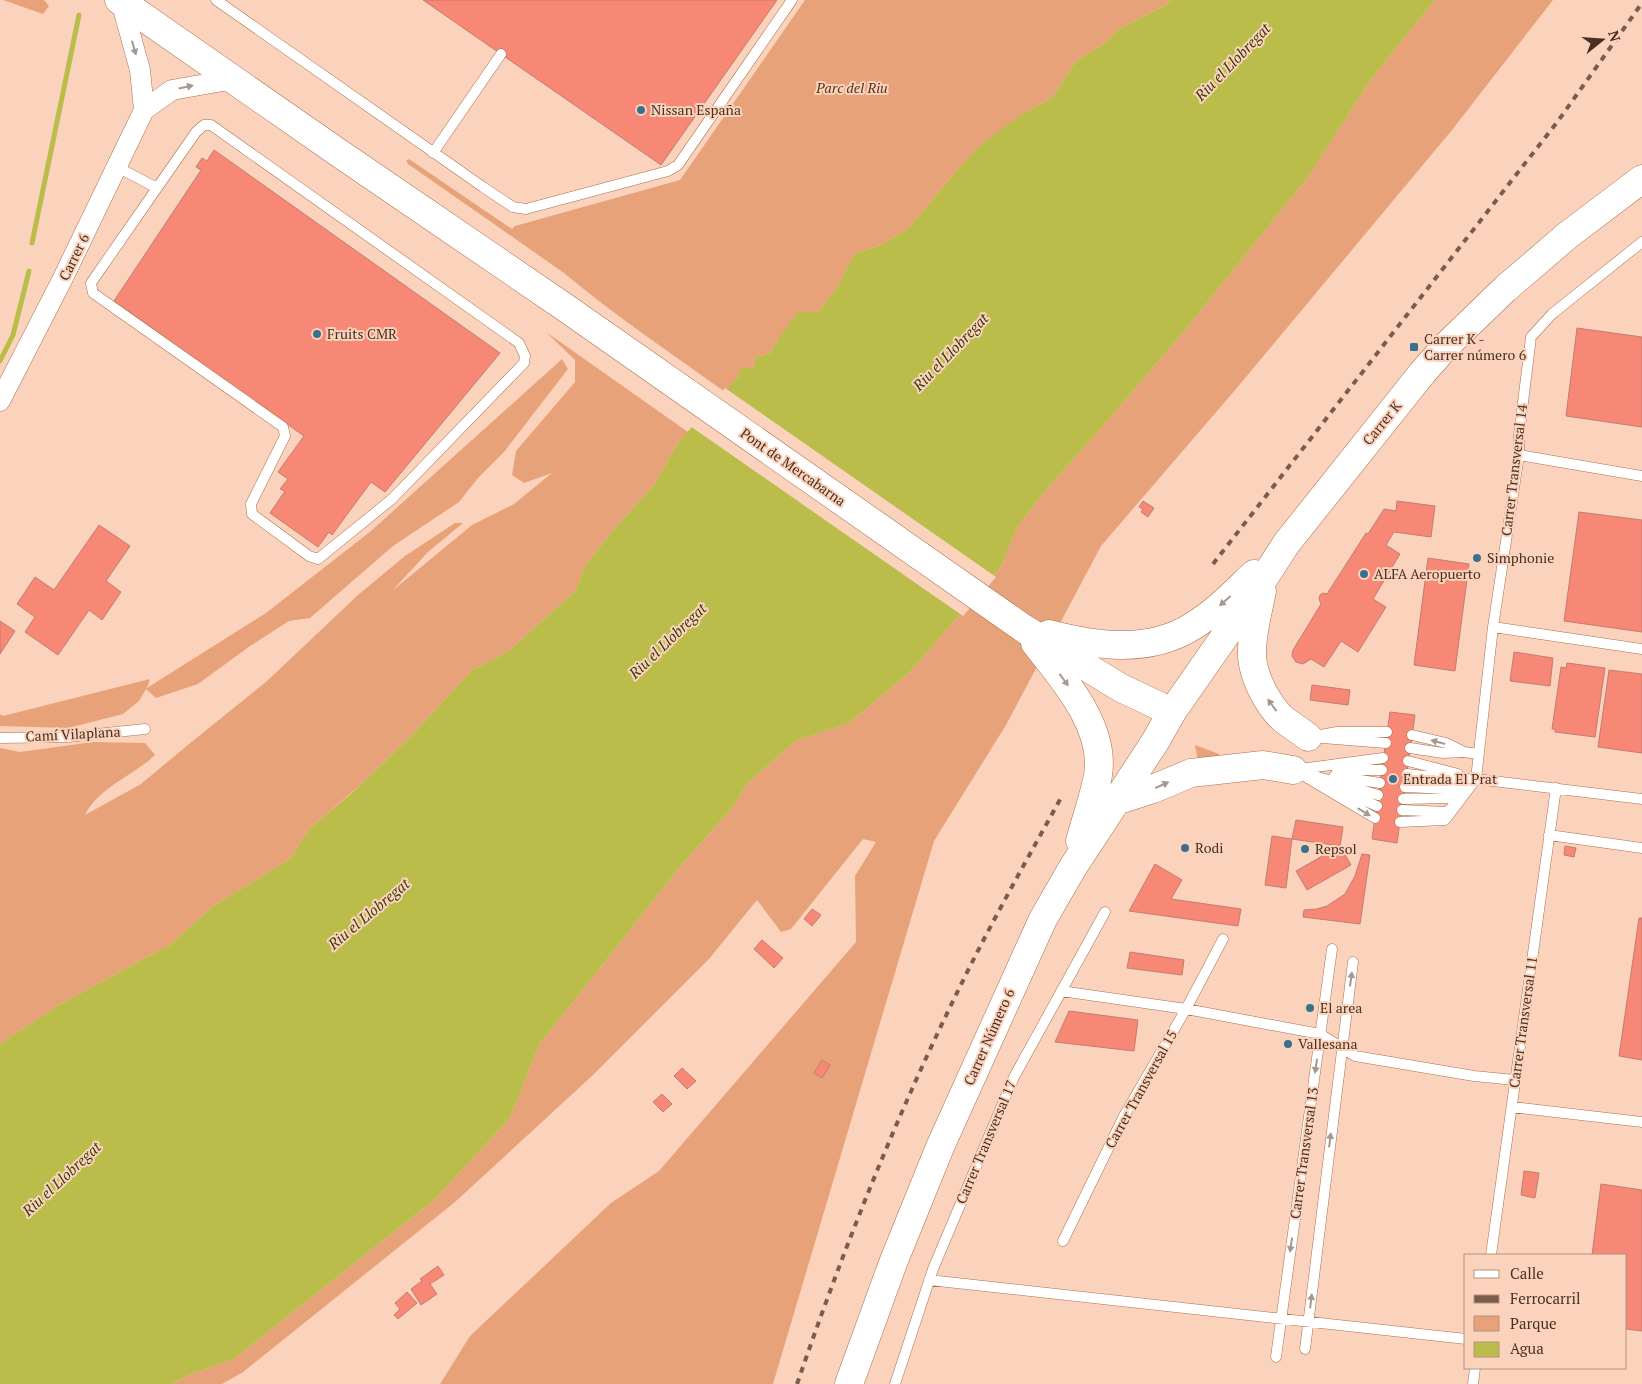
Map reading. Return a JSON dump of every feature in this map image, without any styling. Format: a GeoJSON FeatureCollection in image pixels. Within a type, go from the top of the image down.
{"type":"FeatureCollection","features":[{"type":"Feature","properties":{"kind":"main road","name":"Pont de Mercabarna"},"geometry":{"type":"LineString","coordinates":[[120,0],[336,152],[563,306],[1023,628]]}},
{"type":"Feature","properties":{"kind":"main road","name":"Carrer K"},"geometry":{"type":"LineString","coordinates":[[1172,712],[1264,580],[1286,544],[1423,372],[1448,344],[1505,289],[1554,247],[1642,179]]}},
{"type":"Feature","properties":{"kind":"main road"},"geometry":{"type":"LineString","coordinates":[[1023,628],[1088,644],[1122,646],[1162,640],[1179,634],[1204,618],[1227,600],[1286,544]]}},
{"type":"Feature","properties":{"kind":"main road"},"geometry":{"type":"LineString","coordinates":[[1264,580],[1252,656],[1255,670],[1260,686],[1270,704],[1282,718],[1308,737]]}},
{"type":"Feature","properties":{"kind":"main road"},"geometry":{"type":"LineString","coordinates":[[1023,628],[1121,688],[1172,712]]}},
{"type":"Feature","properties":{"kind":"main road"},"geometry":{"type":"LineString","coordinates":[[1023,628],[1070,690],[1084,711],[1094,734],[1098,773],[1073,867]]}},
{"type":"Feature","properties":{"kind":"main road","name":"Carrer Número 6"},"geometry":{"type":"LineString","coordinates":[[850,1384],[893,1263],[940,1147],[1043,919],[1073,867],[1155,742],[1172,712]]}},
{"type":"Feature","properties":{"kind":"main road"},"geometry":{"type":"LineString","coordinates":[[1116,801],[1153,789],[1191,773],[1262,765],[1293,770]]}},
{"type":"Feature","properties":{"kind":"street"},"geometry":{"type":"LineString","coordinates":[[120,0],[140,70],[144,110]]}},
{"type":"Feature","properties":{"kind":"street","name":"Carrer 6"},"geometry":{"type":"LineString","coordinates":[[0,401],[62,280],[144,110],[172,90],[234,79]]}},
{"type":"Feature","properties":{"kind":"lane"},"geometry":{"type":"LineString","coordinates":[[216,0],[513,207],[526,210],[668,171],[678,165],[792,0]]}},
{"type":"Feature","properties":{"kind":"lane"},"geometry":{"type":"LineString","coordinates":[[433,152],[501,54]]}},
{"type":"Feature","properties":{"kind":"lane"},"geometry":{"type":"LineString","coordinates":[[204,125],[211,125],[519,344],[526,356],[524,362],[392,499],[318,559],[309,556],[252,514],[251,504],[286,436],[283,427],[93,293],[91,284],[157,188],[196,132],[204,125]]}},
{"type":"Feature","properties":{"kind":"lane"},"geometry":{"type":"LineString","coordinates":[[117,167],[157,188]]}},
{"type":"Feature","properties":{"kind":"lane","name":"Carrer Transversal 14"},"geometry":{"type":"LineString","coordinates":[[1476,779],[1493,627],[1518,455],[1531,338],[1552,314],[1642,242]]}},
{"type":"Feature","properties":{"kind":"lane"},"geometry":{"type":"LineString","coordinates":[[1518,455],[1642,476]]}},
{"type":"Feature","properties":{"kind":"lane"},"geometry":{"type":"LineString","coordinates":[[1493,627],[1642,649]]}},
{"type":"Feature","properties":{"kind":"lane","name":"Camí Vilaplana"},"geometry":{"type":"LineString","coordinates":[[0,738],[68,737],[145,729]]}},
{"type":"Feature","properties":{"kind":"lane"},"geometry":{"type":"LineString","coordinates":[[1308,737],[1337,732],[1387,737]]}},
{"type":"Feature","properties":{"kind":"lane"},"geometry":{"type":"LineString","coordinates":[[1412,735],[1446,744],[1464,752]]}},
{"type":"Feature","properties":{"kind":"lane"},"geometry":{"type":"LineString","coordinates":[[1410,748],[1443,753],[1464,752],[1478,754]]}},
{"type":"Feature","properties":{"kind":"lane"},"geometry":{"type":"LineString","coordinates":[[1293,770],[1384,758]]}},
{"type":"Feature","properties":{"kind":"lane"},"geometry":{"type":"LineString","coordinates":[[1408,761],[1476,779]]}},
{"type":"Feature","properties":{"kind":"lane"},"geometry":{"type":"LineString","coordinates":[[1293,770],[1382,770]]}},
{"type":"Feature","properties":{"kind":"lane"},"geometry":{"type":"LineString","coordinates":[[1293,770],[1380,783]]}},
{"type":"Feature","properties":{"kind":"lane"},"geometry":{"type":"LineString","coordinates":[[1293,770],[1378,795]]}},
{"type":"Feature","properties":{"kind":"lane"},"geometry":{"type":"LineString","coordinates":[[1293,770],[1377,806]]}},
{"type":"Feature","properties":{"kind":"lane"},"geometry":{"type":"LineString","coordinates":[[1293,770],[1375,818]]}},
{"type":"Feature","properties":{"kind":"lane"},"geometry":{"type":"LineString","coordinates":[[1406,774],[1451,779],[1476,779],[1642,799]]}},
{"type":"Feature","properties":{"kind":"lane"},"geometry":{"type":"LineString","coordinates":[[1405,787],[1450,789],[1476,779]]}},
{"type":"Feature","properties":{"kind":"lane"},"geometry":{"type":"LineString","coordinates":[[1403,798],[1451,798],[1476,779]]}},
{"type":"Feature","properties":{"kind":"lane"},"geometry":{"type":"LineString","coordinates":[[1402,810],[1447,812],[1476,779]]}},
{"type":"Feature","properties":{"kind":"lane"},"geometry":{"type":"LineString","coordinates":[[1400,822],[1445,820],[1476,779]]}},
{"type":"Feature","properties":{"kind":"lane","name":"Carrer Transversal 11"},"geometry":{"type":"LineString","coordinates":[[1491,1254],[1556,788]]}},
{"type":"Feature","properties":{"kind":"lane"},"geometry":{"type":"LineString","coordinates":[[1549,835],[1642,848]]}},
{"type":"Feature","properties":{"kind":"lane","name":"Carrer Transversal 17"},"geometry":{"type":"LineString","coordinates":[[895,1384],[929,1280],[1014,1077],[1105,912]]}},
{"type":"Feature","properties":{"kind":"lane","name":"Carrer Transversal 15"},"geometry":{"type":"LineString","coordinates":[[1063,1241],[1124,1116],[1186,1009],[1223,939]]}},
{"type":"Feature","properties":{"kind":"lane","name":"Carrer Transversal 13"},"geometry":{"type":"LineString","coordinates":[[1276,1356],[1332,949]]}},
{"type":"Feature","properties":{"kind":"lane","name":"Carrer Transversal 13"},"geometry":{"type":"LineString","coordinates":[[1305,1350],[1353,962]]}},
{"type":"Feature","properties":{"kind":"lane"},"geometry":{"type":"LineString","coordinates":[[1061,991],[1186,1009],[1320,1034],[1355,1056],[1474,1076],[1515,1080]]}},
{"type":"Feature","properties":{"kind":"lane"},"geometry":{"type":"LineString","coordinates":[[1512,1107],[1642,1122]]}},
{"type":"Feature","properties":{"kind":"lane"},"geometry":{"type":"LineString","coordinates":[[929,1280],[1464,1340]]}},
{"type":"Feature","properties":{"kind":"lane"},"geometry":{"type":"LineString","coordinates":[[1473,1384],[1476,1369]]}},
{"type":"Feature","properties":{"kind":"green space"},"geometry":{"type":"Polygon","coordinates":[[[3,0],[44,0],[49,6],[43,14],[3,0]]]}},
{"type":"Feature","properties":{"kind":"green space","name":"Parc del Riu"},"geometry":{"type":"Polygon","coordinates":[[[805,0],[1171,0],[1166,5],[1119,29],[1105,43],[1076,61],[1052,98],[1022,114],[958,169],[909,228],[881,245],[854,254],[838,286],[818,312],[778,339],[770,353],[756,357],[753,368],[741,368],[737,378],[725,392],[623,319],[564,273],[406,161],[409,159],[512,229],[515,226],[680,180],[805,0]]]}},
{"type":"Feature","properties":{"kind":"green space"},"geometry":{"type":"Polygon","coordinates":[[[1435,0],[1553,0],[1452,130],[1236,389],[1101,546],[1006,725],[934,841],[773,1384],[440,1384],[470,1336],[611,1203],[659,1171],[856,942],[855,876],[876,842],[863,839],[791,929],[781,932],[757,900],[709,959],[593,1075],[455,1202],[243,1372],[222,1384],[172,1384],[186,1376],[234,1359],[434,1200],[510,1118],[539,1045],[683,863],[733,807],[747,784],[795,741],[849,723],[910,672],[1001,567],[1017,527],[1050,485],[1186,329],[1308,177],[1372,78],[1435,0]]]}},
{"type":"Feature","properties":{"kind":"green space"},"geometry":{"type":"Polygon","coordinates":[[[546,332],[688,432],[679,441],[654,485],[616,527],[584,567],[576,590],[509,651],[472,670],[412,735],[358,787],[310,828],[290,859],[213,906],[171,944],[59,1005],[0,1044],[0,748],[20,752],[93,742],[145,743],[155,755],[108,789],[91,805],[85,815],[141,784],[267,681],[358,595],[405,556],[455,523],[463,523],[428,552],[392,591],[472,525],[514,504],[552,473],[524,483],[512,475],[516,451],[575,382],[575,360],[546,332]]]}},
{"type":"Feature","properties":{"kind":"green space"},"geometry":{"type":"Polygon","coordinates":[[[562,359],[568,369],[504,452],[478,478],[459,502],[393,546],[310,618],[289,621],[250,646],[198,684],[156,698],[146,689],[139,701],[123,714],[68,728],[0,726],[0,714],[3,716],[150,679],[147,688],[266,613],[371,531],[562,359]]]}},
{"type":"Feature","properties":{"kind":"green space"},"geometry":{"type":"Polygon","coordinates":[[[1195,745],[1219,754],[1219,756],[1198,761],[1195,745]]]}},
{"type":"Feature","properties":{"kind":"water","name":"Riu el Llobregat"},"geometry":{"type":"Polygon","coordinates":[[[1171,0],[1435,0],[1372,78],[1308,177],[1186,329],[1050,485],[1017,527],[1001,567],[910,672],[849,723],[795,741],[747,784],[733,807],[683,863],[539,1045],[510,1118],[434,1200],[234,1359],[186,1376],[172,1384],[0,1384],[0,1044],[59,1005],[171,944],[213,906],[290,859],[310,828],[353,792],[412,735],[472,670],[509,651],[576,590],[584,567],[616,527],[654,485],[679,441],[737,378],[741,368],[753,368],[756,357],[770,353],[798,312],[818,312],[838,286],[854,254],[881,245],[909,228],[958,169],[984,142],[1022,114],[1052,98],[1076,61],[1105,43],[1119,29],[1166,5],[1171,0]]]}},
{"type":"Feature","properties":{"kind":"pier"},"geometry":{"type":"Polygon","coordinates":[[[725,388],[996,577],[963,616],[690,426],[725,388]]]}},
{"type":"Feature","properties":{"kind":"building","name":"Nissan España"},"geometry":{"type":"Polygon","coordinates":[[[423,0],[777,0],[661,165],[423,0]]]}},
{"type":"Feature","properties":{"kind":"building","name":"Fruits CMR"},"geometry":{"type":"Polygon","coordinates":[[[214,150],[500,353],[385,492],[371,482],[332,535],[329,532],[318,547],[270,513],[285,491],[280,489],[288,479],[278,472],[304,436],[114,301],[201,170],[196,167],[202,158],[207,161],[214,150]]]}},
{"type":"Feature","properties":{"kind":"building"},"geometry":{"type":"Polygon","coordinates":[[[1577,328],[1642,337],[1642,427],[1566,416],[1577,328]]]}},
{"type":"Feature","properties":{"kind":"building"},"geometry":{"type":"Polygon","coordinates":[[[1143,501],[1154,508],[1148,517],[1141,512],[1143,509],[1139,507],[1143,501]]]}},
{"type":"Feature","properties":{"kind":"building","name":"ALFA Aeropuerto"},"geometry":{"type":"Polygon","coordinates":[[[1397,501],[1435,506],[1431,537],[1394,532],[1386,545],[1400,554],[1373,599],[1386,607],[1358,652],[1341,641],[1324,667],[1311,659],[1303,664],[1296,662],[1292,656],[1293,650],[1321,604],[1320,595],[1323,593],[1327,594],[1366,533],[1368,534],[1384,509],[1396,511],[1397,501]]]}},
{"type":"Feature","properties":{"kind":"building"},"geometry":{"type":"Polygon","coordinates":[[[1579,512],[1642,520],[1642,632],[1564,621],[1579,512]]]}},
{"type":"Feature","properties":{"kind":"building"},"geometry":{"type":"Polygon","coordinates":[[[99,525],[130,546],[106,581],[121,592],[102,620],[89,610],[58,655],[25,632],[35,617],[17,604],[35,577],[54,590],[99,525]]]}},
{"type":"Feature","properties":{"kind":"building"},"geometry":{"type":"Polygon","coordinates":[[[1428,558],[1469,564],[1455,671],[1414,665],[1428,558]]]}},
{"type":"Feature","properties":{"kind":"building"},"geometry":{"type":"Polygon","coordinates":[[[0,621],[15,631],[0,654],[0,621]]]}},
{"type":"Feature","properties":{"kind":"building"},"geometry":{"type":"Polygon","coordinates":[[[1514,652],[1553,658],[1550,686],[1510,681],[1514,652]]]}},
{"type":"Feature","properties":{"kind":"building"},"geometry":{"type":"Polygon","coordinates":[[[1567,663],[1605,668],[1595,737],[1555,732],[1555,729],[1552,729],[1561,667],[1566,668],[1567,663]]]}},
{"type":"Feature","properties":{"kind":"building"},"geometry":{"type":"Polygon","coordinates":[[[1609,670],[1642,674],[1642,753],[1598,747],[1609,670]]]}},
{"type":"Feature","properties":{"kind":"building"},"geometry":{"type":"Polygon","coordinates":[[[1312,685],[1350,690],[1348,705],[1310,700],[1312,685]]]}},
{"type":"Feature","properties":{"kind":"building","name":"Entrada El Prat"},"geometry":{"type":"Polygon","coordinates":[[[1390,712],[1415,715],[1397,843],[1372,839],[1390,712]]]}},
{"type":"Feature","properties":{"kind":"building"},"geometry":{"type":"Polygon","coordinates":[[[1296,820],[1343,827],[1340,846],[1292,839],[1296,820]]]}},
{"type":"Feature","properties":{"kind":"building"},"geometry":{"type":"Polygon","coordinates":[[[1272,836],[1292,839],[1286,888],[1265,885],[1272,836]]]}},
{"type":"Feature","properties":{"kind":"building"},"geometry":{"type":"Polygon","coordinates":[[[1340,846],[1351,865],[1307,890],[1296,871],[1340,846]]]}},
{"type":"Feature","properties":{"kind":"building"},"geometry":{"type":"Polygon","coordinates":[[[1565,846],[1576,848],[1574,857],[1564,855],[1565,846]]]}},
{"type":"Feature","properties":{"kind":"building"},"geometry":{"type":"Polygon","coordinates":[[[1362,854],[1370,855],[1360,924],[1303,917],[1304,910],[1327,906],[1345,894],[1355,876],[1362,854]]]}},
{"type":"Feature","properties":{"kind":"building"},"geometry":{"type":"Polygon","coordinates":[[[1155,864],[1182,880],[1171,899],[1241,909],[1238,926],[1129,911],[1155,864]]]}},
{"type":"Feature","properties":{"kind":"building"},"geometry":{"type":"Polygon","coordinates":[[[812,909],[821,915],[812,926],[804,919],[812,909]]]}},
{"type":"Feature","properties":{"kind":"building"},"geometry":{"type":"Polygon","coordinates":[[[1639,918],[1642,918],[1642,1060],[1619,1056],[1639,918]]]}},
{"type":"Feature","properties":{"kind":"building"},"geometry":{"type":"Polygon","coordinates":[[[762,940],[783,958],[774,968],[754,949],[762,940]]]}},
{"type":"Feature","properties":{"kind":"building"},"geometry":{"type":"Polygon","coordinates":[[[1130,952],[1184,960],[1182,975],[1127,968],[1130,952]]]}},
{"type":"Feature","properties":{"kind":"building"},"geometry":{"type":"Polygon","coordinates":[[[1069,1011],[1138,1020],[1134,1051],[1055,1042],[1069,1011]]]}},
{"type":"Feature","properties":{"kind":"building"},"geometry":{"type":"Polygon","coordinates":[[[822,1060],[830,1065],[822,1078],[814,1073],[822,1060]]]}},
{"type":"Feature","properties":{"kind":"building"},"geometry":{"type":"Polygon","coordinates":[[[682,1068],[696,1081],[687,1089],[674,1076],[682,1068]]]}},
{"type":"Feature","properties":{"kind":"building"},"geometry":{"type":"Polygon","coordinates":[[[662,1094],[672,1104],[663,1112],[653,1102],[662,1094]]]}},
{"type":"Feature","properties":{"kind":"building"},"geometry":{"type":"Polygon","coordinates":[[[1524,1171],[1539,1173],[1535,1198],[1521,1195],[1524,1171]]]}},
{"type":"Feature","properties":{"kind":"building"},"geometry":{"type":"Polygon","coordinates":[[[1601,1184],[1642,1190],[1642,1331],[1627,1329],[1627,1254],[1592,1254],[1601,1184]]]}},
{"type":"Feature","properties":{"kind":"building"},"geometry":{"type":"Polygon","coordinates":[[[438,1266],[444,1275],[430,1284],[437,1294],[421,1305],[411,1289],[422,1281],[420,1279],[438,1266]]]}},
{"type":"Feature","properties":{"kind":"building"},"geometry":{"type":"Polygon","coordinates":[[[407,1292],[417,1303],[398,1319],[394,1315],[400,1309],[395,1303],[407,1292]]]}},
{"type":"Feature","properties":{"kind":"waterway"},"geometry":{"type":"LineString","coordinates":[[32,243],[79,15]]}},
{"type":"Feature","properties":{"kind":"waterway"},"geometry":{"type":"LineString","coordinates":[[0,361],[13,335],[29,271]]}},
{"type":"Feature","properties":{"kind":"railway"},"geometry":{"type":"LineString","coordinates":[[1213,564],[1558,121],[1642,3]]}},
{"type":"Feature","properties":{"kind":"railway"},"geometry":{"type":"LineString","coordinates":[[797,1384],[850,1238],[910,1093],[954,999],[1006,897],[1062,796]]}},
{"type":"Feature","properties":{"kind":"place","name":"Nissan España"},"geometry":{"type":"Point","coordinates":[641,110]}},
{"type":"Feature","properties":{"kind":"place","name":"Fruits CMR"},"geometry":{"type":"Point","coordinates":[317,334]}},
{"type":"Feature","properties":{"kind":"place","name":"Carrer K - Carrer número 6"},"geometry":{"type":"Point","coordinates":[1414,347]}},
{"type":"Feature","properties":{"kind":"place","name":"Simphonie"},"geometry":{"type":"Point","coordinates":[1477,558]}},
{"type":"Feature","properties":{"kind":"place","name":"ALFA Aeropuerto"},"geometry":{"type":"Point","coordinates":[1364,574]}},
{"type":"Feature","properties":{"kind":"place","name":"Entrada El Prat"},"geometry":{"type":"Point","coordinates":[1393,779]}},
{"type":"Feature","properties":{"kind":"place","name":"Rodi"},"geometry":{"type":"Point","coordinates":[1185,848]}},
{"type":"Feature","properties":{"kind":"place","name":"Repsol"},"geometry":{"type":"Point","coordinates":[1305,849]}},
{"type":"Feature","properties":{"kind":"place","name":"El area"},"geometry":{"type":"Point","coordinates":[1310,1008]}},
{"type":"Feature","properties":{"kind":"place","name":"Vallesana"},"geometry":{"type":"Point","coordinates":[1288,1044]}}]}
